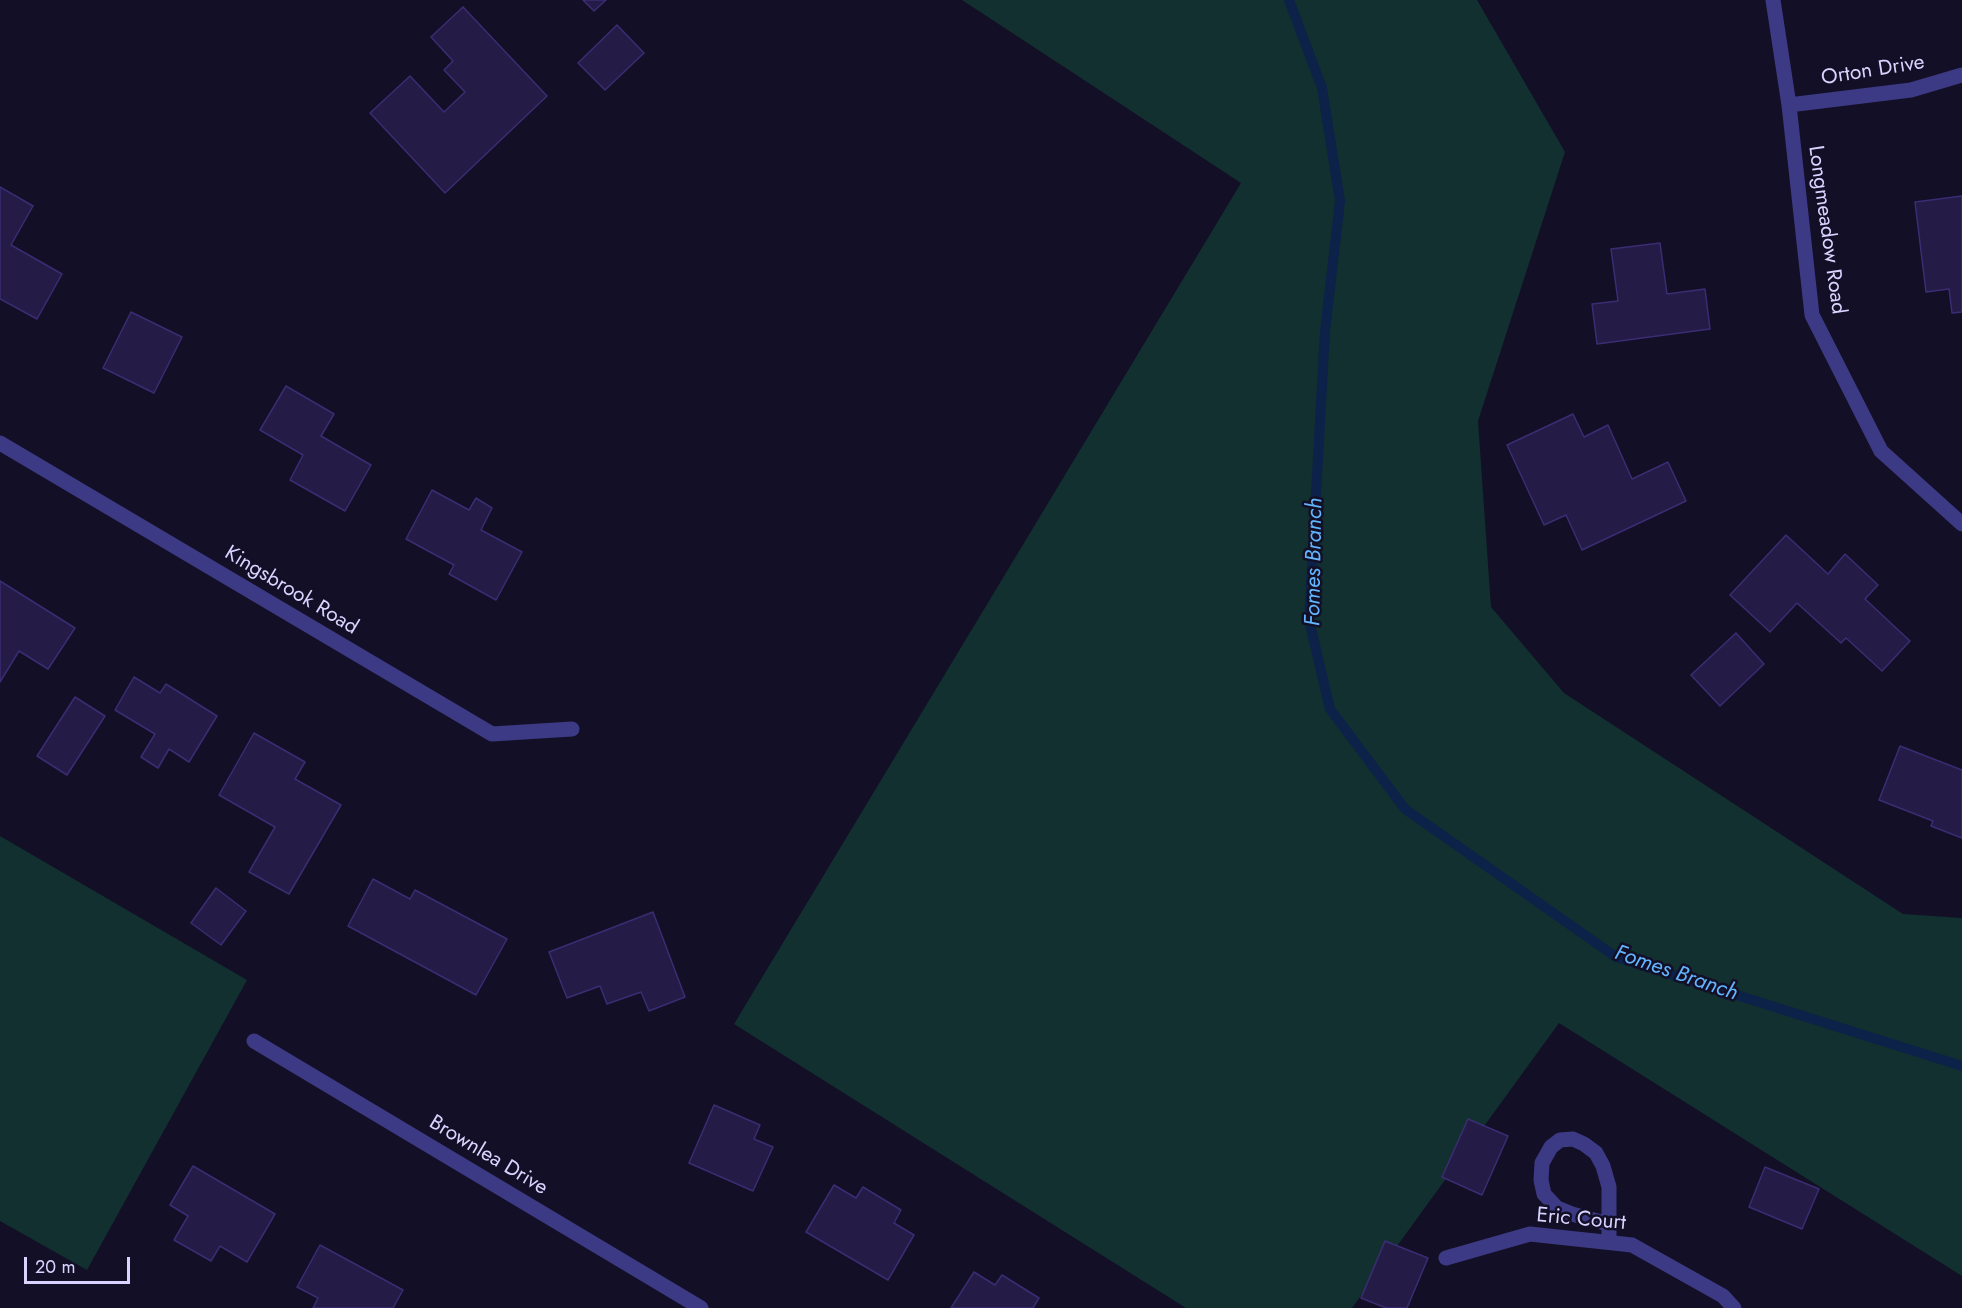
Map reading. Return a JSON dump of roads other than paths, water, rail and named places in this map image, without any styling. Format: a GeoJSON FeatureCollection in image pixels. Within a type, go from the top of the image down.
{"type":"FeatureCollection","features":[{"type":"Feature","properties":{"kind":"street","name":"Longmeadow Road"},"geometry":{"type":"LineString","coordinates":[[1773,0],[1789,105],[1812,315],[1881,451],[1962,524]]}},
{"type":"Feature","properties":{"kind":"street","name":"Orton Drive"},"geometry":{"type":"LineString","coordinates":[[1789,105],[1911,90],[1962,75]]}},
{"type":"Feature","properties":{"kind":"street","name":"Kingsbrook Road"},"geometry":{"type":"LineString","coordinates":[[0,442],[492,734],[572,729]]}},
{"type":"Feature","properties":{"kind":"street","name":"Brownlea Drive"},"geometry":{"type":"LineString","coordinates":[[254,1041],[701,1308]]}},
{"type":"Feature","properties":{"kind":"street"},"geometry":{"type":"LineString","coordinates":[[1608,1224],[1572,1215],[1557,1208],[1544,1194],[1541,1180],[1542,1163],[1551,1147],[1560,1140],[1573,1139],[1584,1144],[1596,1153],[1603,1166],[1609,1187],[1608,1242]]}},
{"type":"Feature","properties":{"kind":"street","name":"Eric Court"},"geometry":{"type":"LineString","coordinates":[[1446,1258],[1530,1234],[1632,1245],[1723,1296],[1734,1308]]}},
{"type":"Feature","properties":{"kind":"waterway","name":"Fomes Branch"},"geometry":{"type":"LineString","coordinates":[[1289,0],[1322,88],[1340,201],[1325,331],[1309,620],[1330,709],[1405,809],[1616,957],[1962,1066]]}}]}
